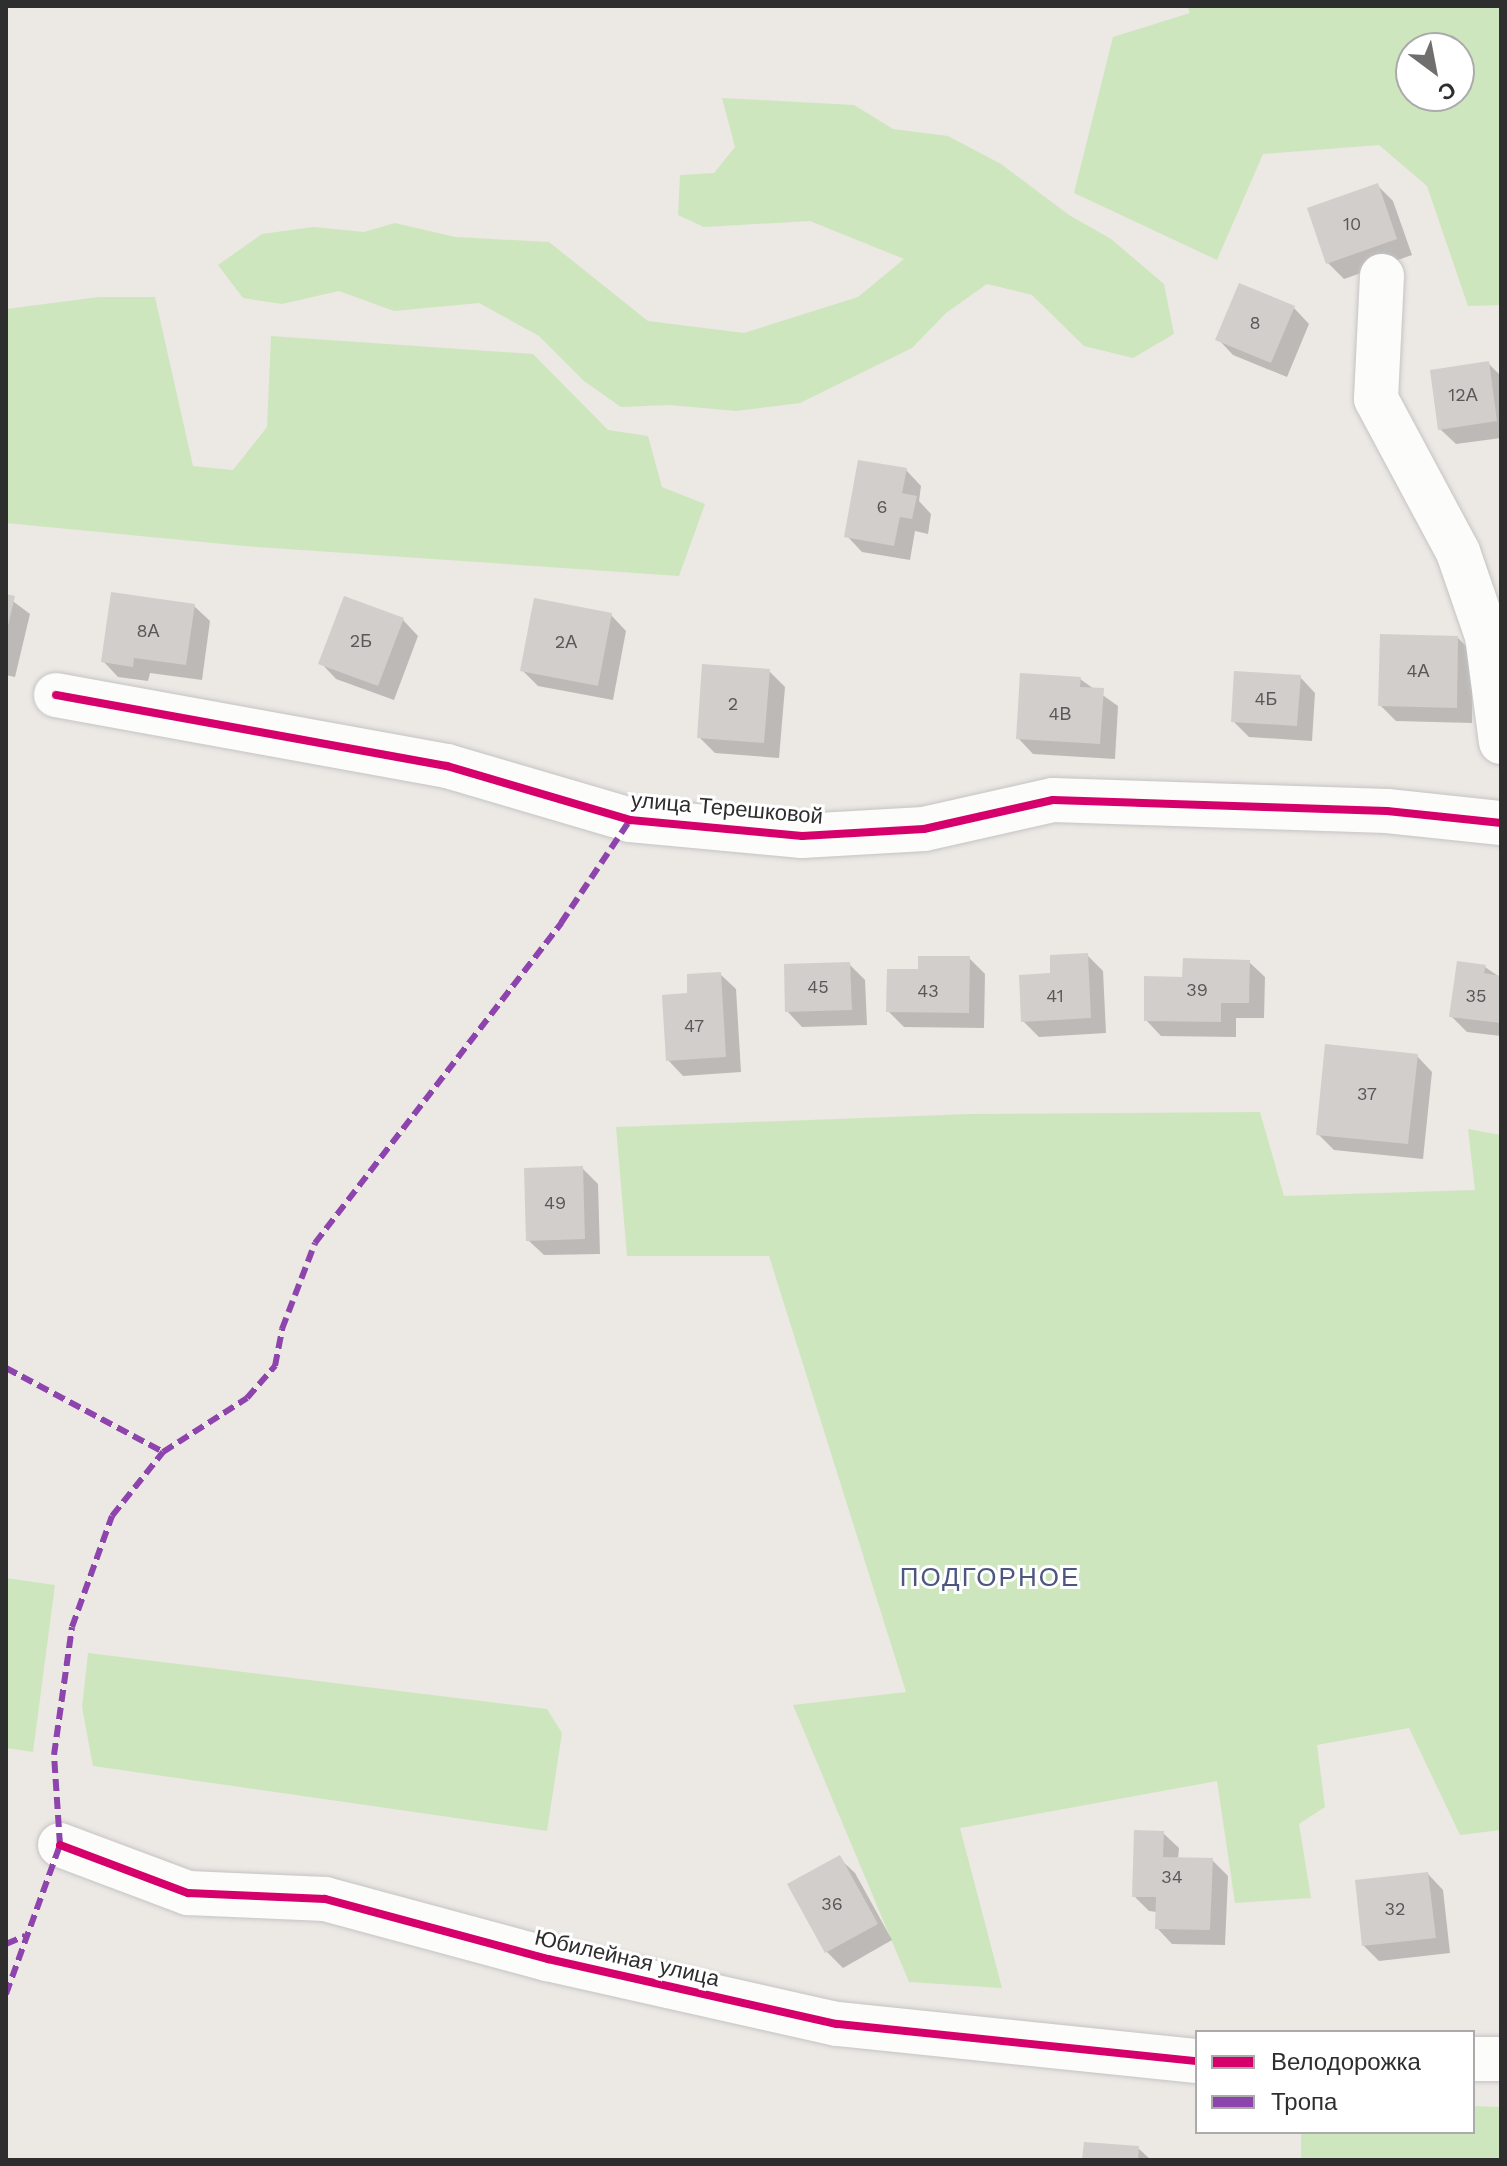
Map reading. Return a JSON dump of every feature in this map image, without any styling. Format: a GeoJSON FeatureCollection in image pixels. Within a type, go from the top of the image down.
{"type":"FeatureCollection","features":[{"type":"Feature","properties":{"kind":"street"},"geometry":{"type":"LineString","coordinates":[[1382,276],[1376,399],[1458,552],[1487,636],[1501,742]]}},
{"type":"Feature","properties":{"kind":"street","name":"улица Терешковой"},"geometry":{"type":"LineString","coordinates":[[56,695],[447,766],[630,820],[802,836],[924,829],[1053,800],[1387,811],[1501,823]]}},
{"type":"Feature","properties":{"kind":"street","name":"Юбилейная улица"},"geometry":{"type":"LineString","coordinates":[[60,1845],[188,1893],[325,1899],[548,1959],[837,2024],[1195,2061]]}},
{"type":"Feature","properties":{"kind":"street"},"geometry":{"type":"LineString","coordinates":[[1475,2059],[1501,2059]]}},
{"type":"Feature","properties":{"kind":"green space"},"geometry":{"type":"Polygon","coordinates":[[[1187,6],[1501,6],[1501,305],[1468,306],[1427,186],[1379,145],[1263,154],[1217,260],[1074,193],[1113,37],[1190,13],[1187,6]]]}},
{"type":"Feature","properties":{"kind":"green space"},"geometry":{"type":"Polygon","coordinates":[[[722,98],[854,105],[893,129],[948,136],[1001,164],[1069,215],[1111,239],[1164,284],[1174,334],[1133,358],[1084,346],[1032,295],[987,284],[946,313],[912,348],[800,403],[736,411],[670,405],[621,407],[584,381],[539,336],[479,303],[394,311],[339,291],[282,304],[243,298],[218,265],[262,234],[313,227],[364,232],[395,223],[455,237],[549,242],[648,321],[744,333],[858,297],[904,259],[810,221],[704,227],[678,215],[680,175],[714,173],[735,147],[722,98]]]}},
{"type":"Feature","properties":{"kind":"green space"},"geometry":{"type":"Polygon","coordinates":[[[99,297],[155,297],[193,466],[233,470],[267,427],[271,336],[533,354],[608,430],[648,436],[662,487],[705,504],[679,576],[244,546],[6,523],[6,309],[99,297]]]}},
{"type":"Feature","properties":{"kind":"green space"},"geometry":{"type":"Polygon","coordinates":[[[1260,1112],[1284,1196],[1475,1190],[1468,1129],[1501,1135],[1501,1830],[1460,1835],[1409,1728],[1317,1745],[1325,1807],[1299,1824],[1311,1898],[1235,1903],[1217,1781],[960,1828],[1002,1988],[909,1982],[793,1705],[906,1692],[769,1256],[627,1256],[616,1127],[970,1114],[1260,1112]]]}},
{"type":"Feature","properties":{"kind":"green space"},"geometry":{"type":"Polygon","coordinates":[[[6,1578],[55,1585],[33,1752],[6,1748],[6,1578]]]}},
{"type":"Feature","properties":{"kind":"green space"},"geometry":{"type":"Polygon","coordinates":[[[88,1653],[547,1709],[562,1733],[547,1831],[93,1766],[82,1707],[88,1653]]]}},
{"type":"Feature","properties":{"kind":"green space"},"geometry":{"type":"Polygon","coordinates":[[[1475,2106],[1501,2107],[1501,2160],[1301,2160],[1301,2134],[1475,2134],[1475,2106]]]}},
{"type":"Feature","properties":{"kind":"building"},"geometry":{"type":"Polygon","coordinates":[[[1378,183],[1397,239],[1326,264],[1307,208],[1378,183]]]}},
{"type":"Feature","properties":{"kind":"building"},"geometry":{"type":"Polygon","coordinates":[[[1239,283],[1295,306],[1271,363],[1215,340],[1239,283]]]}},
{"type":"Feature","properties":{"kind":"building"},"geometry":{"type":"Polygon","coordinates":[[[1489,361],[1497,421],[1438,430],[1430,370],[1489,361]]]}},
{"type":"Feature","properties":{"kind":"building"},"geometry":{"type":"Polygon","coordinates":[[[858,460],[907,468],[902,493],[917,496],[912,519],[900,517],[894,546],[844,537],[858,460]]]}},
{"type":"Feature","properties":{"kind":"building"},"geometry":{"type":"Polygon","coordinates":[[[111,592],[195,604],[186,665],[134,658],[133,667],[101,662],[111,592]]]}},
{"type":"Feature","properties":{"kind":"building"},"geometry":{"type":"Polygon","coordinates":[[[6,594],[15,596],[7,630],[6,629],[6,594]]]}},
{"type":"Feature","properties":{"kind":"building"},"geometry":{"type":"Polygon","coordinates":[[[344,596],[404,618],[378,686],[318,664],[344,596]]]}},
{"type":"Feature","properties":{"kind":"building"},"geometry":{"type":"Polygon","coordinates":[[[534,598],[612,613],[598,686],[520,671],[534,598]]]}},
{"type":"Feature","properties":{"kind":"building"},"geometry":{"type":"Polygon","coordinates":[[[1380,634],[1458,636],[1457,708],[1378,706],[1380,634]]]}},
{"type":"Feature","properties":{"kind":"building"},"geometry":{"type":"Polygon","coordinates":[[[702,664],[770,669],[764,743],[697,738],[702,664]]]}},
{"type":"Feature","properties":{"kind":"building"},"geometry":{"type":"Polygon","coordinates":[[[1234,671],[1301,675],[1297,726],[1231,722],[1234,671]]]}},
{"type":"Feature","properties":{"kind":"building"},"geometry":{"type":"Polygon","coordinates":[[[1020,673],[1081,677],[1080,687],[1104,688],[1100,744],[1016,739],[1020,673]]]}},
{"type":"Feature","properties":{"kind":"building"},"geometry":{"type":"Polygon","coordinates":[[[1088,953],[1091,1018],[1021,1022],[1019,975],[1050,973],[1050,955],[1088,953]]]}},
{"type":"Feature","properties":{"kind":"building"},"geometry":{"type":"Polygon","coordinates":[[[918,956],[970,956],[969,1013],[886,1012],[887,969],[918,969],[918,956]]]}},
{"type":"Feature","properties":{"kind":"building"},"geometry":{"type":"Polygon","coordinates":[[[1183,958],[1250,960],[1249,1003],[1221,1003],[1221,1022],[1144,1021],[1144,976],[1182,977],[1183,958]]]}},
{"type":"Feature","properties":{"kind":"building"},"geometry":{"type":"Polygon","coordinates":[[[1457,961],[1486,965],[1484,973],[1501,976],[1501,1023],[1449,1017],[1457,961]]]}},
{"type":"Feature","properties":{"kind":"building"},"geometry":{"type":"Polygon","coordinates":[[[850,962],[852,1010],[785,1012],[784,964],[850,962]]]}},
{"type":"Feature","properties":{"kind":"building"},"geometry":{"type":"Polygon","coordinates":[[[721,972],[726,1057],[666,1061],[662,995],[687,993],[687,974],[721,972]]]}},
{"type":"Feature","properties":{"kind":"building"},"geometry":{"type":"Polygon","coordinates":[[[1325,1044],[1418,1054],[1408,1144],[1316,1135],[1325,1044]]]}},
{"type":"Feature","properties":{"kind":"building"},"geometry":{"type":"Polygon","coordinates":[[[583,1166],[585,1239],[526,1241],[524,1168],[583,1166]]]}},
{"type":"Feature","properties":{"kind":"building"},"geometry":{"type":"Polygon","coordinates":[[[1134,1830],[1164,1831],[1163,1857],[1213,1858],[1210,1930],[1155,1929],[1156,1897],[1132,1897],[1134,1830]]]}},
{"type":"Feature","properties":{"kind":"building"},"geometry":{"type":"Polygon","coordinates":[[[840,1855],[878,1924],[825,1953],[787,1884],[840,1855]]]}},
{"type":"Feature","properties":{"kind":"building"},"geometry":{"type":"Polygon","coordinates":[[[1428,1872],[1436,1938],[1362,1946],[1355,1880],[1428,1872]]]}},
{"type":"Feature","properties":{"kind":"building"},"geometry":{"type":"Polygon","coordinates":[[[1084,2142],[1139,2146],[1138,2160],[1082,2160],[1084,2142]]]}},
{"type":"Feature","properties":{"kind":"marked path"},"geometry":{"type":"LineString","coordinates":[[6,1994],[60,1845],[54,1755],[72,1627],[112,1516],[163,1452],[247,1398],[275,1366],[282,1329],[315,1243],[561,923],[630,820]]}},
{"type":"Feature","properties":{"kind":"marked path"},"geometry":{"type":"LineString","coordinates":[[6,1368],[163,1452]]}},
{"type":"Feature","properties":{"kind":"marked path"},"geometry":{"type":"LineString","coordinates":[[6,1944],[25,1936]]}},
{"type":"Feature","properties":{"kind":"cycle path"},"geometry":{"type":"LineString","coordinates":[[56,695],[447,766],[630,820],[802,836],[924,829],[1053,800],[1387,811],[1501,823]]}},
{"type":"Feature","properties":{"kind":"cycle path"},"geometry":{"type":"LineString","coordinates":[[60,1845],[188,1893],[325,1899],[548,1959],[837,2024],[1195,2061]]}},
{"type":"Feature","properties":{"kind":"district","name":"ПОДГОРНОЕ"},"geometry":{"type":"Point","coordinates":[990,1578]}}]}
